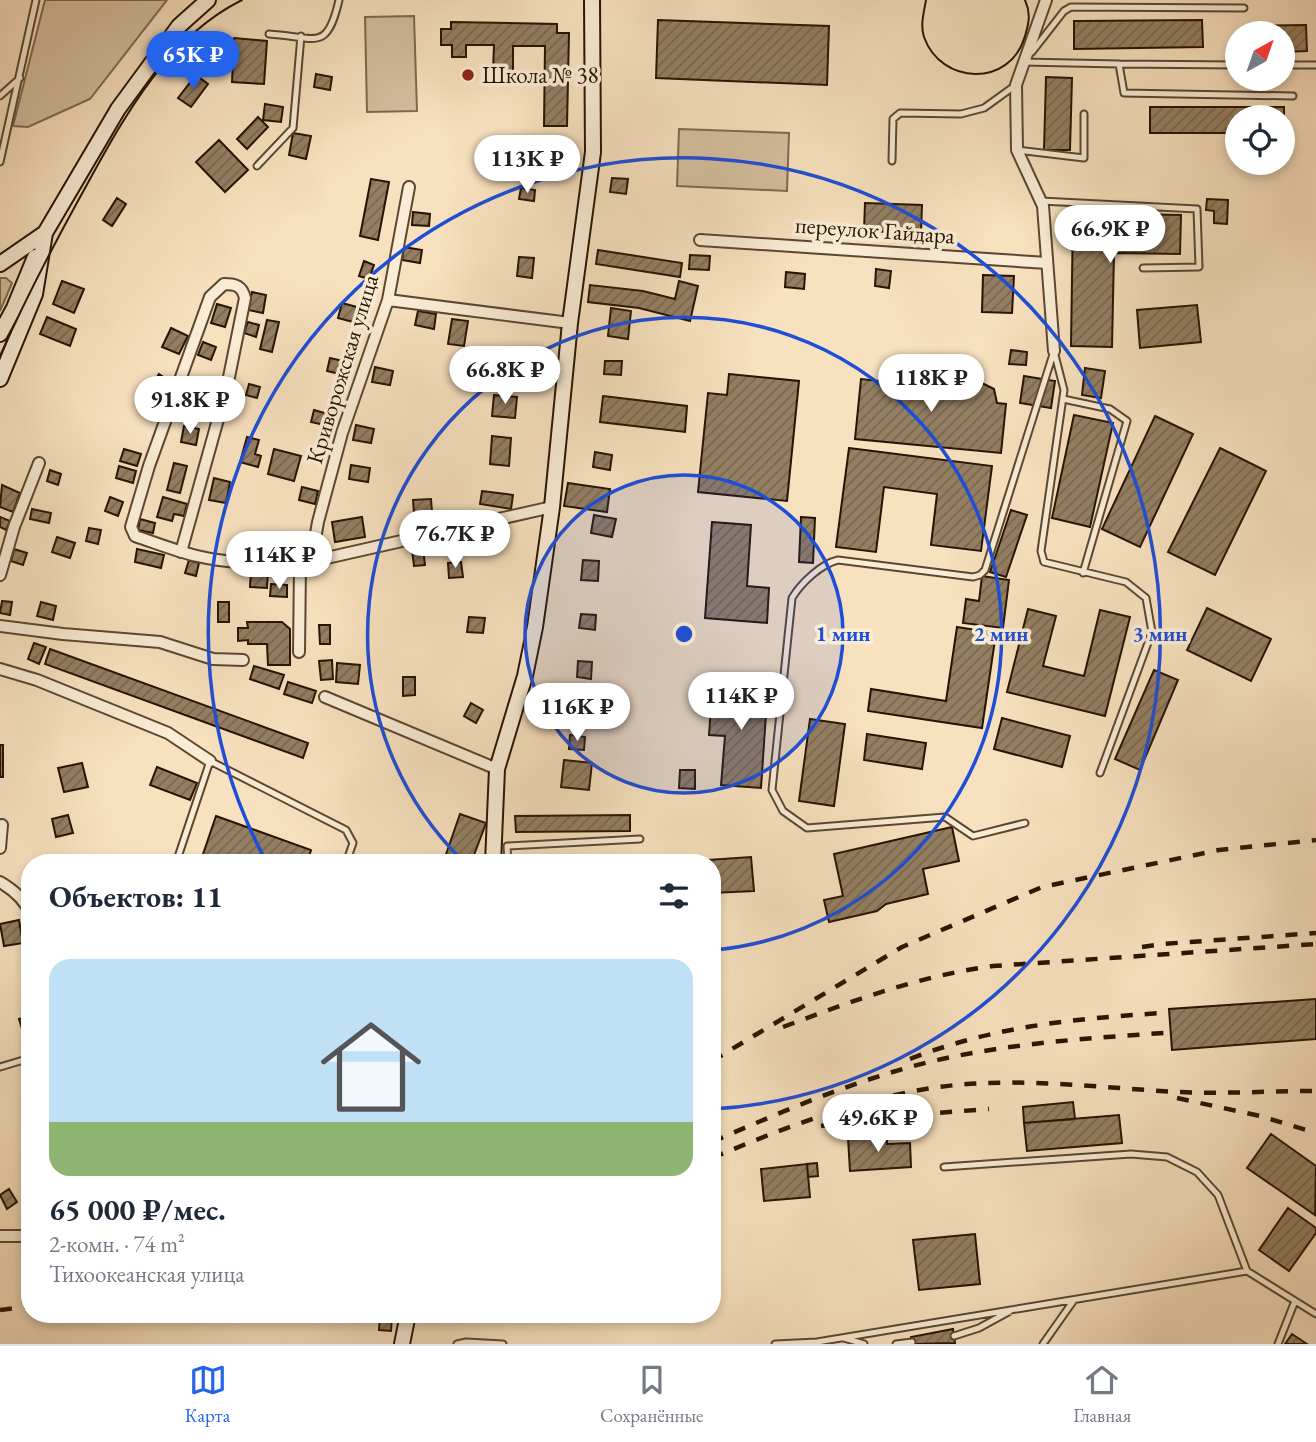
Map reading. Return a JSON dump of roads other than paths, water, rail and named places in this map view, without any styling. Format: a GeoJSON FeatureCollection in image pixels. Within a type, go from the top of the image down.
{"type":"FeatureCollection","features":[{"type":"Feature","properties":{"kind":"street"},"geometry":{"type":"LineString","coordinates":[[0,334],[14,308],[45,233],[118,109],[179,26],[208,0]]}},
{"type":"Feature","properties":{"kind":"street"},"geometry":{"type":"LineString","coordinates":[[493,854],[497,769],[527,664],[552,508],[570,323],[593,152],[592,0]]}},
{"type":"Feature","properties":{"kind":"street"},"geometry":{"type":"LineString","coordinates":[[1045,0],[1016,85],[1017,150],[1043,206],[1054,351]]}},
{"type":"Feature","properties":{"kind":"street","name":"Криворожская улица"},"geometry":{"type":"LineString","coordinates":[[299,652],[306,563],[342,433],[388,300],[410,187]]}},
{"type":"Feature","properties":{"kind":"street"},"geometry":{"type":"LineString","coordinates":[[0,264],[45,233]]}},
{"type":"Feature","properties":{"kind":"street"},"geometry":{"type":"LineString","coordinates":[[0,379],[35,294],[45,233]]}},
{"type":"Feature","properties":{"kind":"street","name":"переулок Гайдара"},"geometry":{"type":"LineString","coordinates":[[700,240],[1047,263]]}},
{"type":"Feature","properties":{"kind":"street"},"geometry":{"type":"LineString","coordinates":[[181,552],[227,387],[245,298],[243,289],[225,284],[210,297],[149,466],[131,527],[135,537],[181,552],[200,557],[269,564],[306,563],[552,508]]}},
{"type":"Feature","properties":{"kind":"street"},"geometry":{"type":"LineString","coordinates":[[388,300],[570,323]]}},
{"type":"Feature","properties":{"kind":"street"},"geometry":{"type":"LineString","coordinates":[[0,575],[14,527],[39,463]]}},
{"type":"Feature","properties":{"kind":"street"},"geometry":{"type":"LineString","coordinates":[[0,626],[160,642],[213,659],[243,660]]}},
{"type":"Feature","properties":{"kind":"street"},"geometry":{"type":"LineString","coordinates":[[0,669],[37,680],[168,733],[210,761]]}},
{"type":"Feature","properties":{"kind":"street"},"geometry":{"type":"LineString","coordinates":[[325,697],[497,769]]}},
{"type":"Feature","properties":{"kind":"street"},"geometry":{"type":"LineString","coordinates":[[0,848],[2,825]]}},
{"type":"Feature","properties":{"kind":"street"},"geometry":{"type":"LineString","coordinates":[[0,882],[21,899]]}},
{"type":"Feature","properties":{"kind":"street"},"geometry":{"type":"LineString","coordinates":[[0,1236],[21,1236]]}},
{"type":"Feature","properties":{"kind":"street"},"geometry":{"type":"LineString","coordinates":[[402,1344],[406,1323]]}},
{"type":"Feature","properties":{"kind":"lane"},"geometry":{"type":"LineString","coordinates":[[0,162],[36,0]]}},
{"type":"Feature","properties":{"kind":"lane"},"geometry":{"type":"LineString","coordinates":[[269,34],[319,39],[327,34],[333,24],[339,0]]}},
{"type":"Feature","properties":{"kind":"lane"},"geometry":{"type":"LineString","coordinates":[[1023,62],[1064,11],[1071,7],[1244,8]]}},
{"type":"Feature","properties":{"kind":"lane"},"geometry":{"type":"LineString","coordinates":[[257,166],[293,128],[301,36]]}},
{"type":"Feature","properties":{"kind":"lane"},"geometry":{"type":"LineString","coordinates":[[1023,62],[1225,65]]}},
{"type":"Feature","properties":{"kind":"lane"},"geometry":{"type":"LineString","coordinates":[[1119,64],[1124,93],[1293,96]]}},
{"type":"Feature","properties":{"kind":"lane"},"geometry":{"type":"LineString","coordinates":[[1295,65],[1316,65]]}},
{"type":"Feature","properties":{"kind":"lane"},"geometry":{"type":"LineString","coordinates":[[0,96],[20,78]]}},
{"type":"Feature","properties":{"kind":"lane"},"geometry":{"type":"LineString","coordinates":[[892,161],[893,119],[900,113],[961,114],[984,108],[1016,85]]}},
{"type":"Feature","properties":{"kind":"lane"},"geometry":{"type":"LineString","coordinates":[[1017,150],[1084,158],[1084,114]]}},
{"type":"Feature","properties":{"kind":"lane"},"geometry":{"type":"LineString","coordinates":[[1041,201],[1197,209],[1199,267],[1143,268]]}},
{"type":"Feature","properties":{"kind":"lane"},"geometry":{"type":"LineString","coordinates":[[1054,351],[1065,390],[1041,551],[1044,562],[1126,582],[1146,598],[1152,632],[1100,773]]}},
{"type":"Feature","properties":{"kind":"lane"},"geometry":{"type":"LineString","coordinates":[[1025,823],[973,836],[945,817],[807,828],[783,811],[772,790],[792,598],[828,562],[838,560],[973,577],[981,575],[985,570],[1054,351]]}},
{"type":"Feature","properties":{"kind":"lane"},"geometry":{"type":"LineString","coordinates":[[1063,399],[1110,409],[1127,421],[1083,573]]}},
{"type":"Feature","properties":{"kind":"lane"},"geometry":{"type":"LineString","coordinates":[[179,854],[210,761],[346,830],[353,843],[349,854]]}},
{"type":"Feature","properties":{"kind":"lane"},"geometry":{"type":"LineString","coordinates":[[508,854],[507,845],[640,839]]}},
{"type":"Feature","properties":{"kind":"lane"},"geometry":{"type":"LineString","coordinates":[[0,1067],[21,1061]]}},
{"type":"Feature","properties":{"kind":"lane"},"geometry":{"type":"LineString","coordinates":[[944,1167],[1131,1154],[1167,1157],[1198,1172],[1218,1195],[1247,1271],[1316,1314]]}},
{"type":"Feature","properties":{"kind":"lane"},"geometry":{"type":"LineString","coordinates":[[775,1344],[817,1342],[1247,1271]]}},
{"type":"Feature","properties":{"kind":"lane"},"geometry":{"type":"LineString","coordinates":[[1043,1344],[1073,1300]]}},
{"type":"Feature","properties":{"kind":"lane"},"geometry":{"type":"LineString","coordinates":[[1278,1344],[1296,1301]]}},
{"type":"Feature","properties":{"kind":"lane"},"geometry":{"type":"LineString","coordinates":[[954,1336],[979,1328],[1013,1310]]}},
{"type":"Feature","properties":{"kind":"lane"},"geometry":{"type":"LineString","coordinates":[[842,1338],[864,1344]]}},
{"type":"Feature","properties":{"kind":"lane"},"geometry":{"type":"LineString","coordinates":[[896,1344],[912,1342]]}},
{"type":"Feature","properties":{"kind":"lane"},"geometry":{"type":"LineString","coordinates":[[457,1344],[503,1344]]}},
{"type":"Feature","properties":{"kind":"tram line"},"geometry":{"type":"LineString","coordinates":[[0,356],[69,218],[146,86],[189,37],[242,0]]}},
{"type":"Feature","properties":{"kind":"tram line"},"geometry":{"type":"LineString","coordinates":[[926,0],[923,32],[933,53],[945,64],[959,71],[975,74],[991,72],[1005,65],[1017,53],[1028,22],[1025,0]]}},
{"type":"Feature","properties":{"kind":"railway"},"geometry":{"type":"LineString","coordinates":[[721,1056],[902,947],[1042,887],[1219,850],[1316,840]]}},
{"type":"Feature","properties":{"kind":"railway"},"geometry":{"type":"LineString","coordinates":[[1142,947],[1316,933]]}},
{"type":"Feature","properties":{"kind":"railway"},"geometry":{"type":"LineString","coordinates":[[783,1027],[860,999],[966,970],[1316,944]]}},
{"type":"Feature","properties":{"kind":"railway"},"geometry":{"type":"LineString","coordinates":[[910,1059],[973,1039],[1034,1026],[1162,1013]]}},
{"type":"Feature","properties":{"kind":"railway"},"geometry":{"type":"LineString","coordinates":[[721,1138],[854,1084],[912,1066],[969,1053],[1025,1045],[1164,1033]]}},
{"type":"Feature","properties":{"kind":"railway"},"geometry":{"type":"LineString","coordinates":[[721,1154],[832,1112],[894,1095],[956,1085],[1039,1083],[1195,1093],[1316,1091]]}},
{"type":"Feature","properties":{"kind":"railway"},"geometry":{"type":"LineString","coordinates":[[1177,1098],[1260,1116],[1316,1133]]}},
{"type":"Feature","properties":{"kind":"railway"},"geometry":{"type":"LineString","coordinates":[[821,1126],[869,1118],[989,1109]]}},
{"type":"Feature","properties":{"kind":"railway"},"geometry":{"type":"LineString","coordinates":[[0,1310],[21,1307]]}},
{"type":"Feature","properties":{"kind":"place","name":"Школа № 38"},"geometry":{"type":"Point","coordinates":[468,75]}}]}
